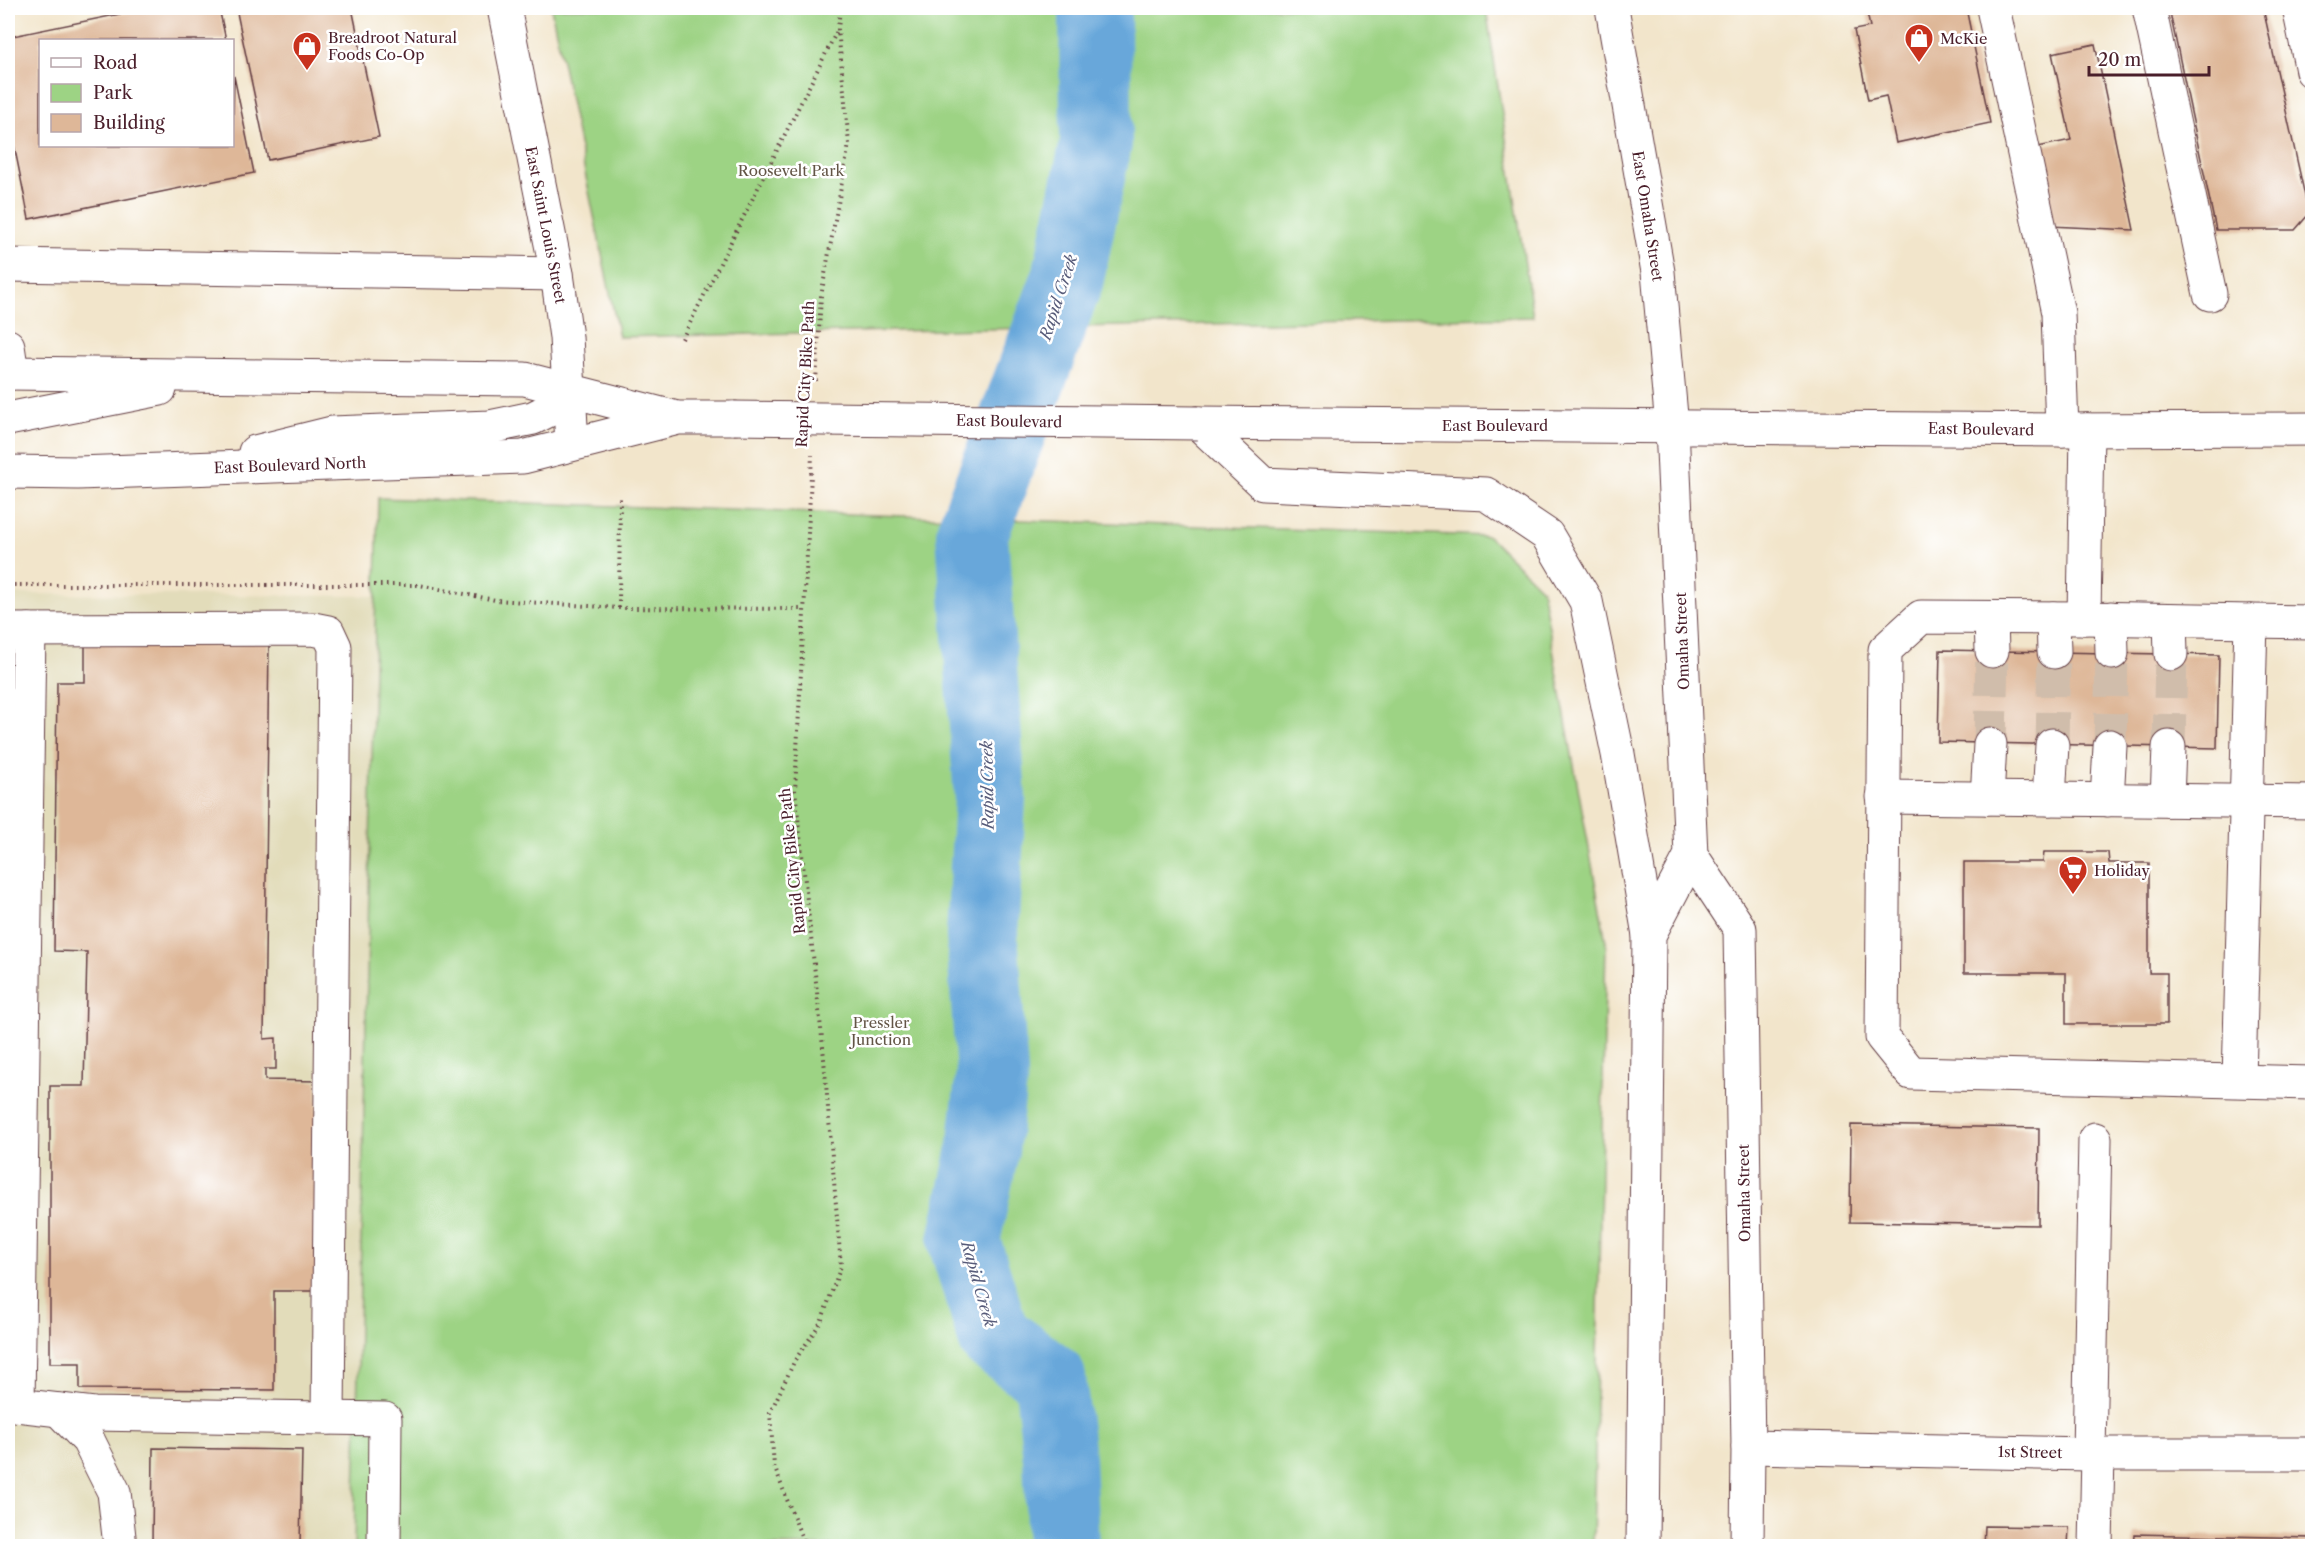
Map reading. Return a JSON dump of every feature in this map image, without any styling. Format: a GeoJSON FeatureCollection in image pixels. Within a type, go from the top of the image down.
{"type":"FeatureCollection","features":[{"type":"Feature","properties":{"kind":"main road","name":"East Saint Louis Street"},"geometry":{"type":"LineString","coordinates":[[504,8],[557,274],[566,337],[572,444]]}},
{"type":"Feature","properties":{"kind":"main road","name":"East Omaha Street"},"geometry":{"type":"LineString","coordinates":[[1612,8],[1658,272],[1672,427]]}},
{"type":"Feature","properties":{"kind":"main road"},"geometry":{"type":"LineString","coordinates":[[1993,8],[2058,313],[2075,430],[2083,618],[2112,653]]}},
{"type":"Feature","properties":{"kind":"main road"},"geometry":{"type":"LineString","coordinates":[[2149,8],[2210,294]]}},
{"type":"Feature","properties":{"kind":"main road"},"geometry":{"type":"LineString","coordinates":[[2299,8],[2313,71]]}},
{"type":"Feature","properties":{"kind":"main road"},"geometry":{"type":"LineString","coordinates":[[8,265],[557,274]]}},
{"type":"Feature","properties":{"kind":"main road"},"geometry":{"type":"LineString","coordinates":[[9,364],[226,375],[525,379],[568,390],[557,406],[533,418],[490,427],[332,433],[188,469]]}},
{"type":"Feature","properties":{"kind":"main road"},"geometry":{"type":"LineString","coordinates":[[8,419],[226,375]]}},
{"type":"Feature","properties":{"kind":"main road","name":"East Boulevard"},"geometry":{"type":"LineString","coordinates":[[568,390],[678,418]]}},
{"type":"Feature","properties":{"kind":"main road","name":"East Boulevard"},"geometry":{"type":"LineString","coordinates":[[572,444],[678,418],[2075,430],[2313,429]]}},
{"type":"Feature","properties":{"kind":"main road"},"geometry":{"type":"LineString","coordinates":[[1198,423],[1263,484],[1486,494],[1547,535],[1586,601],[1618,754],[1649,934],[1643,1546]]}},
{"type":"Feature","properties":{"kind":"main road","name":"Omaha Street"},"geometry":{"type":"LineString","coordinates":[[1672,427],[1691,855],[1740,929],[1748,1447],[1746,1546]]}},
{"type":"Feature","properties":{"kind":"main road","name":"East Boulevard North"},"geometry":{"type":"LineString","coordinates":[[8,472],[78,473],[523,457],[572,444]]}},
{"type":"Feature","properties":{"kind":"main road"},"geometry":{"type":"LineString","coordinates":[[2313,622],[1920,617],[1885,650],[1882,1037],[1911,1073],[2313,1083]]}},
{"type":"Feature","properties":{"kind":"main road"},"geometry":{"type":"LineString","coordinates":[[1991,618],[1992,651]]}},
{"type":"Feature","properties":{"kind":"main road"},"geometry":{"type":"LineString","coordinates":[[2054,652],[2083,618]]}},
{"type":"Feature","properties":{"kind":"main road"},"geometry":{"type":"LineString","coordinates":[[2170,620],[2171,654]]}},
{"type":"Feature","properties":{"kind":"main road"},"geometry":{"type":"LineString","coordinates":[[2239,1080],[2251,621]]}},
{"type":"Feature","properties":{"kind":"main road"},"geometry":{"type":"LineString","coordinates":[[328,1418],[336,647],[328,632],[313,629],[18,630],[13,1405],[94,1414],[385,1419],[384,1546]]}},
{"type":"Feature","properties":{"kind":"main road"},"geometry":{"type":"LineString","coordinates":[[1987,798],[1990,744]]}},
{"type":"Feature","properties":{"kind":"main road"},"geometry":{"type":"LineString","coordinates":[[2049,799],[2052,745]]}},
{"type":"Feature","properties":{"kind":"main road"},"geometry":{"type":"LineString","coordinates":[[2107,800],[2110,746]]}},
{"type":"Feature","properties":{"kind":"main road"},"geometry":{"type":"LineString","coordinates":[[2167,800],[2169,747]]}},
{"type":"Feature","properties":{"kind":"main road"},"geometry":{"type":"LineString","coordinates":[[1883,797],[2313,802]]}},
{"type":"Feature","properties":{"kind":"main road"},"geometry":{"type":"LineString","coordinates":[[1649,934],[1691,855]]}},
{"type":"Feature","properties":{"kind":"main road"},"geometry":{"type":"LineString","coordinates":[[2095,1139],[2093,1454],[2096,1546]]}},
{"type":"Feature","properties":{"kind":"main road"},"geometry":{"type":"LineString","coordinates":[[59,1410],[88,1440],[114,1492],[120,1546]]}},
{"type":"Feature","properties":{"kind":"main road","name":"1st Street"},"geometry":{"type":"LineString","coordinates":[[1748,1447],[2093,1454],[2313,1454]]}},
{"type":"Feature","properties":{"kind":"path","name":"Rapid City Bike Path"},"geometry":{"type":"LineString","coordinates":[[816,389],[821,296],[849,144],[838,29],[840,8]]}},
{"type":"Feature","properties":{"kind":"path"},"geometry":{"type":"LineString","coordinates":[[682,339],[838,29]]}},
{"type":"Feature","properties":{"kind":"path","name":"Rapid City Bike Path"},"geometry":{"type":"LineString","coordinates":[[805,1546],[774,1466],[770,1413],[795,1360],[821,1322],[841,1266],[823,1047],[795,790],[813,447]]}},
{"type":"Feature","properties":{"kind":"path"},"geometry":{"type":"LineString","coordinates":[[619,608],[620,494]]}},
{"type":"Feature","properties":{"kind":"path"},"geometry":{"type":"LineString","coordinates":[[8,585],[419,585],[495,600],[619,608],[804,609]]}},
{"type":"Feature","properties":{"kind":"shaded area"},"geometry":{"type":"Polygon","coordinates":[[[8,594],[376,596],[354,1546],[8,1546],[8,594]]]}},
{"type":"Feature","properties":{"kind":"green space","name":"Roosevelt Park"},"geometry":{"type":"Polygon","coordinates":[[[551,8],[1486,8],[1533,317],[619,337],[551,8]]]}},
{"type":"Feature","properties":{"kind":"green space","name":"Pressler Junction"},"geometry":{"type":"Polygon","coordinates":[[[378,498],[1488,536],[1542,589],[1606,942],[1593,1546],[354,1546],[378,498]]]}},
{"type":"Feature","properties":{"kind":"building"},"geometry":{"type":"Polygon","coordinates":[[[149,8],[219,8],[226,39],[39,39],[39,147],[234,147],[234,76],[254,173],[29,219],[8,115],[8,37],[149,8]]]}},
{"type":"Feature","properties":{"kind":"building","name":"Breadroot Natural Foods Co-Op"},"geometry":{"type":"Polygon","coordinates":[[[236,8],[352,8],[379,137],[268,160],[236,8]]]}},
{"type":"Feature","properties":{"kind":"building","name":"McKie"},"geometry":{"type":"Polygon","coordinates":[[[1866,8],[1966,8],[1990,123],[1896,143],[1886,96],[1868,100],[1854,30],[1870,27],[1866,8]]]}},
{"type":"Feature","properties":{"kind":"building"},"geometry":{"type":"Polygon","coordinates":[[[2169,8],[2263,8],[2309,214],[2295,230],[2216,230],[2169,8]]]}},
{"type":"Feature","properties":{"kind":"building"},"geometry":{"type":"Polygon","coordinates":[[[2095,44],[2134,230],[2050,226],[2033,148],[2071,140],[2052,53],[2095,44]]]}},
{"type":"Feature","properties":{"kind":"building"},"geometry":{"type":"Polygon","coordinates":[[[85,640],[269,642],[264,1039],[276,1038],[276,1069],[265,1069],[265,1080],[317,1081],[317,1291],[274,1291],[274,1390],[80,1389],[80,1363],[50,1363],[50,1086],[84,1086],[87,952],[54,951],[57,682],[85,682],[85,640]]]}},
{"type":"Feature","properties":{"kind":"building"},"geometry":{"type":"Polygon","coordinates":[[[1940,650],[2219,655],[2217,748],[1938,742],[1940,650]]]}},
{"type":"Feature","properties":{"kind":"building"},"geometry":{"type":"Polygon","coordinates":[[[2044,852],[2108,852],[2109,863],[2149,863],[2149,973],[2167,973],[2167,1024],[2066,1024],[2066,973],[1964,973],[1964,862],[2043,862],[2044,852]]]}},
{"type":"Feature","properties":{"kind":"building"},"geometry":{"type":"Polygon","coordinates":[[[1851,1125],[2039,1128],[2038,1225],[1850,1222],[1851,1125]]]}},
{"type":"Feature","properties":{"kind":"building"},"geometry":{"type":"Polygon","coordinates":[[[153,1448],[302,1450],[300,1546],[152,1546],[153,1448]]]}},
{"type":"Feature","properties":{"kind":"building"},"geometry":{"type":"Polygon","coordinates":[[[1985,1526],[2069,1527],[2068,1546],[1984,1546],[1985,1526]]]}},
{"type":"Feature","properties":{"kind":"building"},"geometry":{"type":"Polygon","coordinates":[[[2134,1534],[2312,1538],[2312,1546],[2133,1546],[2134,1534]]]}},
{"type":"Feature","properties":{"kind":"waterway","name":"Rapid Creek"},"geometry":{"type":"LineString","coordinates":[[1063,1546],[1059,1458],[1050,1378],[994,1337],[964,1241],[983,1150],[992,1072],[982,935],[990,799],[972,534],[1068,278],[1096,143],[1095,8]]}},
{"type":"Feature","properties":{"kind":"tunnel"},"geometry":{"type":"LineString","coordinates":[[1990,744],[1992,651]]}},
{"type":"Feature","properties":{"kind":"tunnel"},"geometry":{"type":"LineString","coordinates":[[2052,745],[2054,652]]}},
{"type":"Feature","properties":{"kind":"tunnel"},"geometry":{"type":"LineString","coordinates":[[2110,746],[2112,653]]}},
{"type":"Feature","properties":{"kind":"tunnel"},"geometry":{"type":"LineString","coordinates":[[2169,747],[2171,654]]}},
{"type":"Feature","properties":{"kind":"place","name":"McKie"},"geometry":{"type":"Point","coordinates":[1919,64]}},
{"type":"Feature","properties":{"kind":"place","name":"Breadroot Natural Foods Co-Op"},"geometry":{"type":"Point","coordinates":[307,72]}},
{"type":"Feature","properties":{"kind":"place","name":"Holiday"},"geometry":{"type":"Point","coordinates":[2073,896]}}]}
